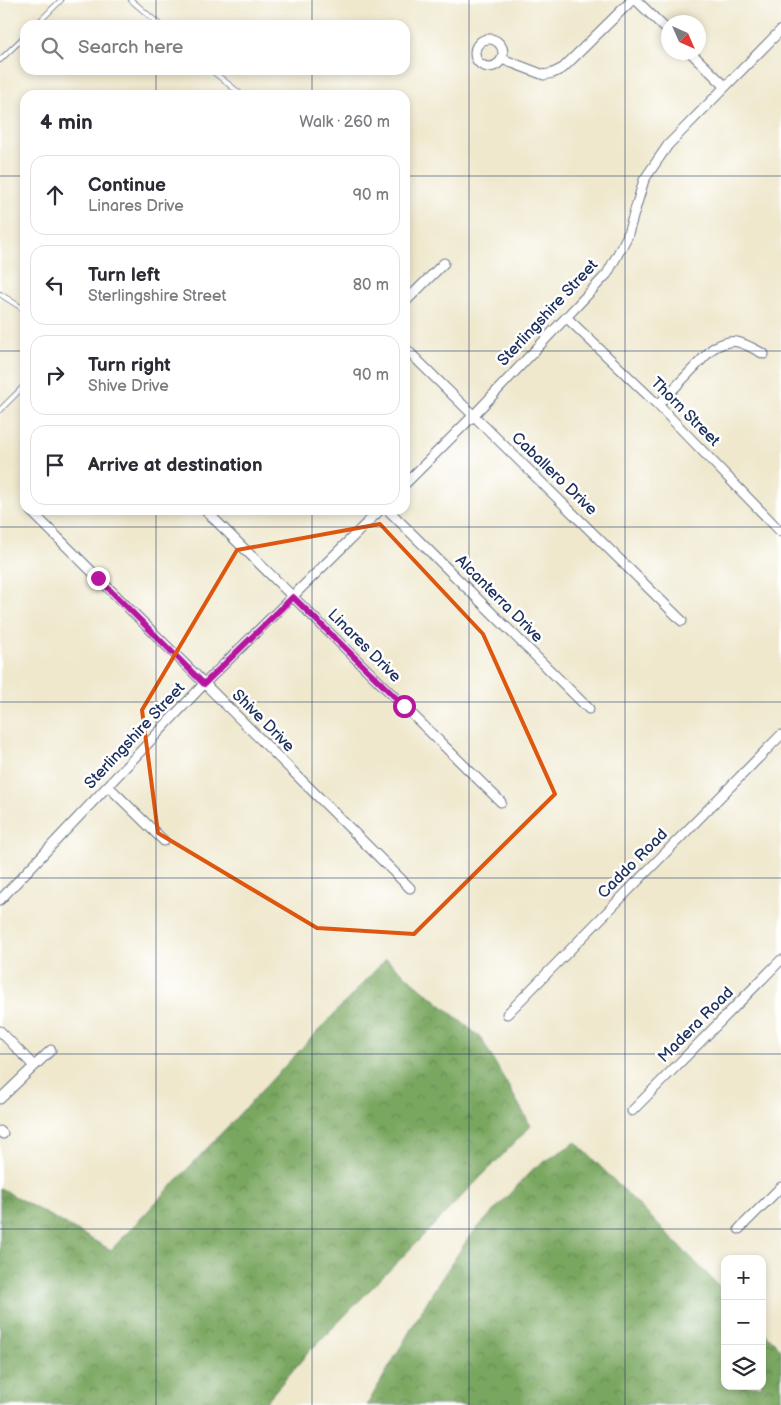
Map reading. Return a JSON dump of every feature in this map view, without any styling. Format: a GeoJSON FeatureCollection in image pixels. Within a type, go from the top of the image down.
{"type":"FeatureCollection","features":[{"type":"Feature","properties":{"kind":"street"},"geometry":{"type":"LineString","coordinates":[[502,59],[544,75],[553,73],[563,68],[632,0]]}},
{"type":"Feature","properties":{"kind":"street"},"geometry":{"type":"LineString","coordinates":[[636,0],[661,24]]}},
{"type":"Feature","properties":{"kind":"street","name":"Sterlingshire Street"},"geometry":{"type":"LineString","coordinates":[[410,479],[473,416],[607,274],[628,237],[644,180],[668,145],[781,30]]}},
{"type":"Feature","properties":{"kind":"street"},"geometry":{"type":"LineString","coordinates":[[698,60],[725,86]]}},
{"type":"Feature","properties":{"kind":"street"},"geometry":{"type":"LineString","coordinates":[[410,297],[444,263]]}},
{"type":"Feature","properties":{"kind":"street","name":"Thorn Street"},"geometry":{"type":"LineString","coordinates":[[566,317],[658,405],[780,529]]}},
{"type":"Feature","properties":{"kind":"street"},"geometry":{"type":"LineString","coordinates":[[658,405],[712,350],[729,340],[741,343],[764,354]]}},
{"type":"Feature","properties":{"kind":"street","name":"Caballero Drive"},"geometry":{"type":"LineString","coordinates":[[410,353],[682,621]]}},
{"type":"Feature","properties":{"kind":"street","name":"Shive Drive"},"geometry":{"type":"LineString","coordinates":[[35,515],[410,888]]}},
{"type":"Feature","properties":{"kind":"street","name":"Linares Drive"},"geometry":{"type":"LineString","coordinates":[[211,515],[501,802]]}},
{"type":"Feature","properties":{"kind":"street","name":"Sterlingshire Street"},"geometry":{"type":"LineString","coordinates":[[0,900],[204,684],[375,515]]}},
{"type":"Feature","properties":{"kind":"street","name":"Alcanterra Drive"},"geometry":{"type":"LineString","coordinates":[[393,515],[589,709]]}},
{"type":"Feature","properties":{"kind":"street","name":"Caddo Road"},"geometry":{"type":"LineString","coordinates":[[506,1014],[781,735]]}},
{"type":"Feature","properties":{"kind":"street"},"geometry":{"type":"LineString","coordinates":[[108,786],[164,841]]}},
{"type":"Feature","properties":{"kind":"street","name":"Madera Road"},"geometry":{"type":"LineString","coordinates":[[632,1111],[781,960]]}},
{"type":"Feature","properties":{"kind":"street"},"geometry":{"type":"LineString","coordinates":[[0,1031],[34,1066]]}},
{"type":"Feature","properties":{"kind":"street"},"geometry":{"type":"LineString","coordinates":[[0,1099],[51,1050]]}},
{"type":"Feature","properties":{"kind":"street"},"geometry":{"type":"LineString","coordinates":[[739,1228],[781,1187]]}},
{"type":"Feature","properties":{"kind":"lane"},"geometry":{"type":"LineString","coordinates":[[41,20],[61,0]]}},
{"type":"Feature","properties":{"kind":"lane"},"geometry":{"type":"LineString","coordinates":[[131,0],[154,20]]}},
{"type":"Feature","properties":{"kind":"lane"},"geometry":{"type":"LineString","coordinates":[[0,60],[20,41]]}},
{"type":"Feature","properties":{"kind":"lane"},"geometry":{"type":"LineString","coordinates":[[217,75],[236,90]]}},
{"type":"Feature","properties":{"kind":"lane"},"geometry":{"type":"LineString","coordinates":[[0,294],[20,307]]}},
{"type":"Feature","properties":{"kind":"lane"},"geometry":{"type":"LineString","coordinates":[[0,410],[20,390]]}},
{"type":"Feature","properties":{"kind":"highlighted area"},"geometry":{"type":"Polygon","coordinates":[[[380,524],[483,634],[555,794],[414,934],[317,928],[158,833],[142,710],[237,550],[380,524]]]}},
{"type":"Feature","properties":{"kind":"green space"},"geometry":{"type":"Polygon","coordinates":[[[386,959],[481,1038],[531,1126],[307,1354],[263,1405],[0,1405],[0,1188],[111,1250],[386,959]]]}},
{"type":"Feature","properties":{"kind":"green space"},"geometry":{"type":"Polygon","coordinates":[[[576,1142],[721,1288],[721,1390],[766,1390],[766,1334],[781,1349],[781,1405],[367,1405],[432,1293],[469,1237],[533,1169],[576,1142]]]}},
{"type":"Feature","properties":{"kind":"route"},"geometry":{"type":"LineString","coordinates":[[98,578],[204,684],[293,597],[404,706]]}}]}
